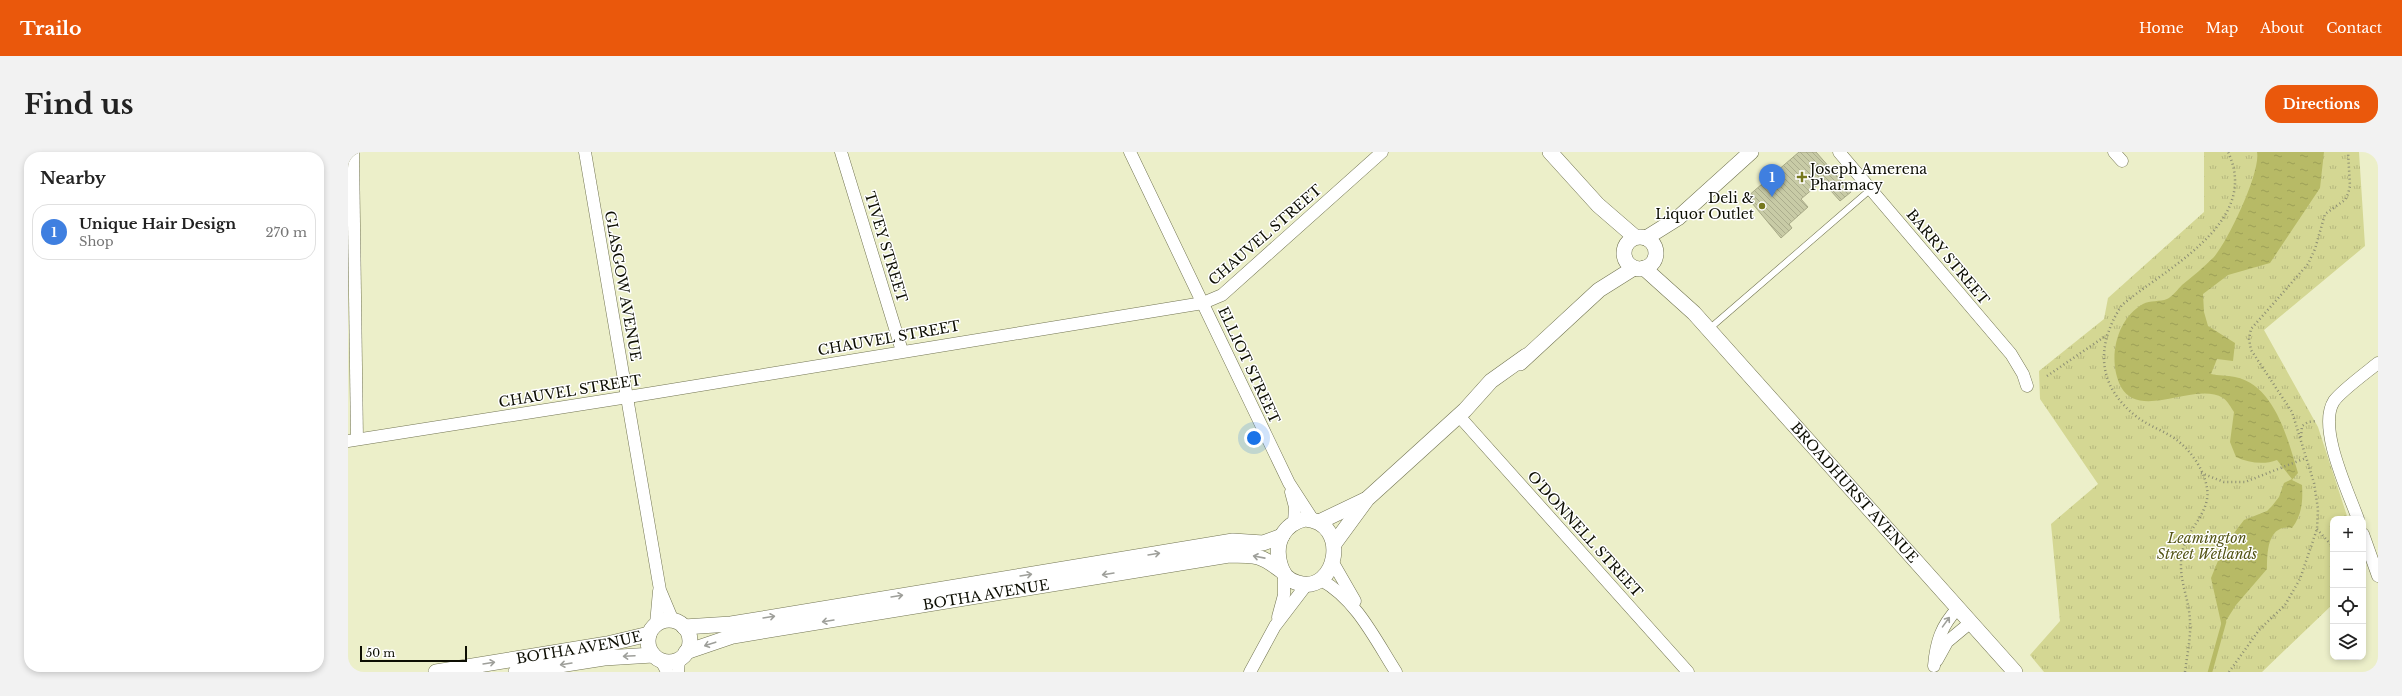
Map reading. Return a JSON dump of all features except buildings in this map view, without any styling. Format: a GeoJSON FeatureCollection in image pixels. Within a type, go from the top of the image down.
{"type":"FeatureCollection","features":[{"type":"Feature","properties":{"kind":"street"},"geometry":{"type":"LineString","coordinates":[[352,440],[353,152]]}},
{"type":"Feature","properties":{"kind":"street","name":"GLASGOW AVENUE"},"geometry":{"type":"LineString","coordinates":[[585,152],[660,590],[653,629]]}},
{"type":"Feature","properties":{"kind":"street","name":"TIVEY STREET"},"geometry":{"type":"LineString","coordinates":[[841,152],[902,351]]}},
{"type":"Feature","properties":{"kind":"street","name":"ELLIOT STREET"},"geometry":{"type":"LineString","coordinates":[[1130,152],[1289,483],[1316,521]]}},
{"type":"Feature","properties":{"kind":"street","name":"CHAUVEL STREET"},"geometry":{"type":"LineString","coordinates":[[352,440],[628,397],[1203,303],[1222,296],[1382,152]]}},
{"type":"Feature","properties":{"kind":"street","name":"BROADHURST AVENUE"},"geometry":{"type":"LineString","coordinates":[[1550,152],[1598,205],[1640,247],[1694,313],[2015,672]]}},
{"type":"Feature","properties":{"kind":"street"},"geometry":{"type":"LineString","coordinates":[[1334,544],[1367,499],[1462,413],[1491,381],[1526,356],[1599,290],[1640,247],[1678,218],[1751,152]]}},
{"type":"Feature","properties":{"kind":"street","name":"BARRY STREET"},"geometry":{"type":"LineString","coordinates":[[1839,152],[2011,354],[2023,374],[2027,386]]}},
{"type":"Feature","properties":{"kind":"street"},"geometry":{"type":"LineString","coordinates":[[1599,290],[1653,262],[1640,247]]}},
{"type":"Feature","properties":{"kind":"street","name":"BROADHURST AVENUE"},"geometry":{"type":"LineString","coordinates":[[1640,247],[1626,261],[1639,268],[1694,313]]}},
{"type":"Feature","properties":{"kind":"street"},"geometry":{"type":"LineString","coordinates":[[2357,516],[2328,433],[2328,418],[2334,401],[2378,362]]}},
{"type":"Feature","properties":{"kind":"street","name":"O'DONNELL STREET"},"geometry":{"type":"LineString","coordinates":[[1462,413],[1688,672]]}},
{"type":"Feature","properties":{"kind":"street","name":"ELLIOT STREET"},"geometry":{"type":"LineString","coordinates":[[1289,483],[1295,507],[1294,523]]}},
{"type":"Feature","properties":{"kind":"street"},"geometry":{"type":"LineString","coordinates":[[1316,521],[1367,499]]}},
{"type":"Feature","properties":{"kind":"street"},"geometry":{"type":"LineString","coordinates":[[1250,672],[1275,626],[1284,595],[1284,574],[1279,550],[1282,536],[1287,527],[1294,523],[1306,519],[1316,521],[1329,532],[1334,544],[1332,561],[1328,571],[1314,582],[1275,626]]}},
{"type":"Feature","properties":{"kind":"street","name":"BOTHA AVENUE"},"geometry":{"type":"LineString","coordinates":[[1135,564],[1233,541],[1263,543],[1282,536]]}},
{"type":"Feature","properties":{"kind":"street"},"geometry":{"type":"LineString","coordinates":[[2366,542],[2378,576]]}},
{"type":"Feature","properties":{"kind":"street","name":"BOTHA AVENUE"},"geometry":{"type":"LineString","coordinates":[[679,624],[731,624],[847,611],[1135,564],[1230,555],[1247,555],[1265,558],[1284,574]]}},
{"type":"Feature","properties":{"kind":"street"},"geometry":{"type":"LineString","coordinates":[[1332,561],[1353,596],[1366,624]]}},
{"type":"Feature","properties":{"kind":"street"},"geometry":{"type":"LineString","coordinates":[[1284,574],[1291,581],[1314,582],[1342,593],[1366,624],[1396,672]]}},
{"type":"Feature","properties":{"kind":"street","name":"GLASGOW AVENUE"},"geometry":{"type":"LineString","coordinates":[[660,590],[679,624]]}},
{"type":"Feature","properties":{"kind":"street"},"geometry":{"type":"LineString","coordinates":[[1933,669],[1936,644],[1942,627],[1958,608]]}},
{"type":"Feature","properties":{"kind":"street","name":"BOTHA AVENUE"},"geometry":{"type":"LineString","coordinates":[[681,661],[733,636],[847,611]]}},
{"type":"Feature","properties":{"kind":"street"},"geometry":{"type":"LineString","coordinates":[[667,620],[679,624],[689,639],[681,661],[660,662],[648,645],[653,629],[667,620]]}},
{"type":"Feature","properties":{"kind":"street"},"geometry":{"type":"LineString","coordinates":[[1933,669],[1946,642],[1971,622]]}},
{"type":"Feature","properties":{"kind":"street","name":"BOTHA AVENUE"},"geometry":{"type":"LineString","coordinates":[[436,672],[607,644],[653,629]]}},
{"type":"Feature","properties":{"kind":"street","name":"BOTHA AVENUE"},"geometry":{"type":"LineString","coordinates":[[516,672],[604,658],[660,662]]}},
{"type":"Feature","properties":{"kind":"lane"},"geometry":{"type":"LineString","coordinates":[[1709,329],[1871,189]]}},
{"type":"Feature","properties":{"kind":"path"},"geometry":{"type":"LineString","coordinates":[[2185,672],[2190,620],[2181,582],[2183,548],[2206,504],[2207,488],[2196,460],[2174,439],[2137,417],[2116,394],[2106,378],[2103,366],[2108,335],[2113,319],[2122,305],[2200,247],[2219,223],[2228,206],[2235,187],[2234,164],[2228,152]]}},
{"type":"Feature","properties":{"kind":"path"},"geometry":{"type":"LineString","coordinates":[[2229,672],[2259,630],[2285,605],[2300,579],[2317,529],[2318,509],[2314,483],[2301,439],[2292,412],[2251,350],[2249,339],[2251,329],[2258,319],[2308,264],[2315,249],[2325,214],[2345,200],[2350,186],[2348,152]]}},
{"type":"Feature","properties":{"kind":"path"},"geometry":{"type":"LineString","coordinates":[[2047,376],[2108,335]]}},
{"type":"Feature","properties":{"kind":"path"},"geometry":{"type":"LineString","coordinates":[[2301,439],[2302,426],[2308,422],[2328,418]]}},
{"type":"Feature","properties":{"kind":"path"},"geometry":{"type":"LineString","coordinates":[[2201,473],[2224,482],[2245,482],[2306,458]]}},
{"type":"Feature","properties":{"kind":"path"},"geometry":{"type":"LineString","coordinates":[[2317,529],[2330,544]]}},
{"type":"Feature","properties":{"kind":"green space","name":"Leamington Street Wetlands"},"geometry":{"type":"Polygon","coordinates":[[[2204,152],[2359,152],[2365,246],[2264,330],[2318,427],[2347,516],[2330,516],[2330,607],[2262,672],[2044,672],[2030,655],[2060,621],[2051,524],[2098,484],[2040,399],[2039,371],[2104,319],[2108,298],[2204,212],[2204,152]]]}},
{"type":"Feature","properties":{"kind":"water"},"geometry":{"type":"Polygon","coordinates":[[[2257,152],[2324,152],[2320,188],[2270,263],[2228,275],[2203,294],[2204,312],[2208,326],[2235,343],[2233,361],[2217,359],[2211,374],[2235,377],[2249,382],[2270,402],[2278,416],[2290,445],[2298,473],[2292,480],[2302,485],[2302,502],[2300,513],[2292,528],[2278,530],[2270,540],[2267,569],[2236,605],[2222,627],[2211,578],[2224,546],[2244,520],[2267,511],[2279,497],[2284,483],[2292,479],[2277,460],[2272,462],[2256,463],[2236,457],[2230,442],[2234,412],[2223,398],[2211,394],[2198,394],[2154,401],[2141,401],[2130,397],[2121,387],[2117,376],[2115,353],[2120,330],[2134,311],[2143,304],[2169,298],[2210,261],[2220,249],[2235,222],[2249,190],[2257,162],[2257,152]]]}},
{"type":"Feature","properties":{"kind":"waterway"},"geometry":{"type":"LineString","coordinates":[[2210,672],[2224,622]]}},
{"type":"Feature","properties":{"kind":"place","name":"Joseph Amerena Pharmacy"},"geometry":{"type":"Point","coordinates":[1802,177]}},
{"type":"Feature","properties":{"kind":"place","name":"Unique Hair Design"},"geometry":{"type":"Point","coordinates":[1772,197]}},
{"type":"Feature","properties":{"kind":"place","name":"Deli & Liquor Outlet"},"geometry":{"type":"Point","coordinates":[1762,206]}}]}
